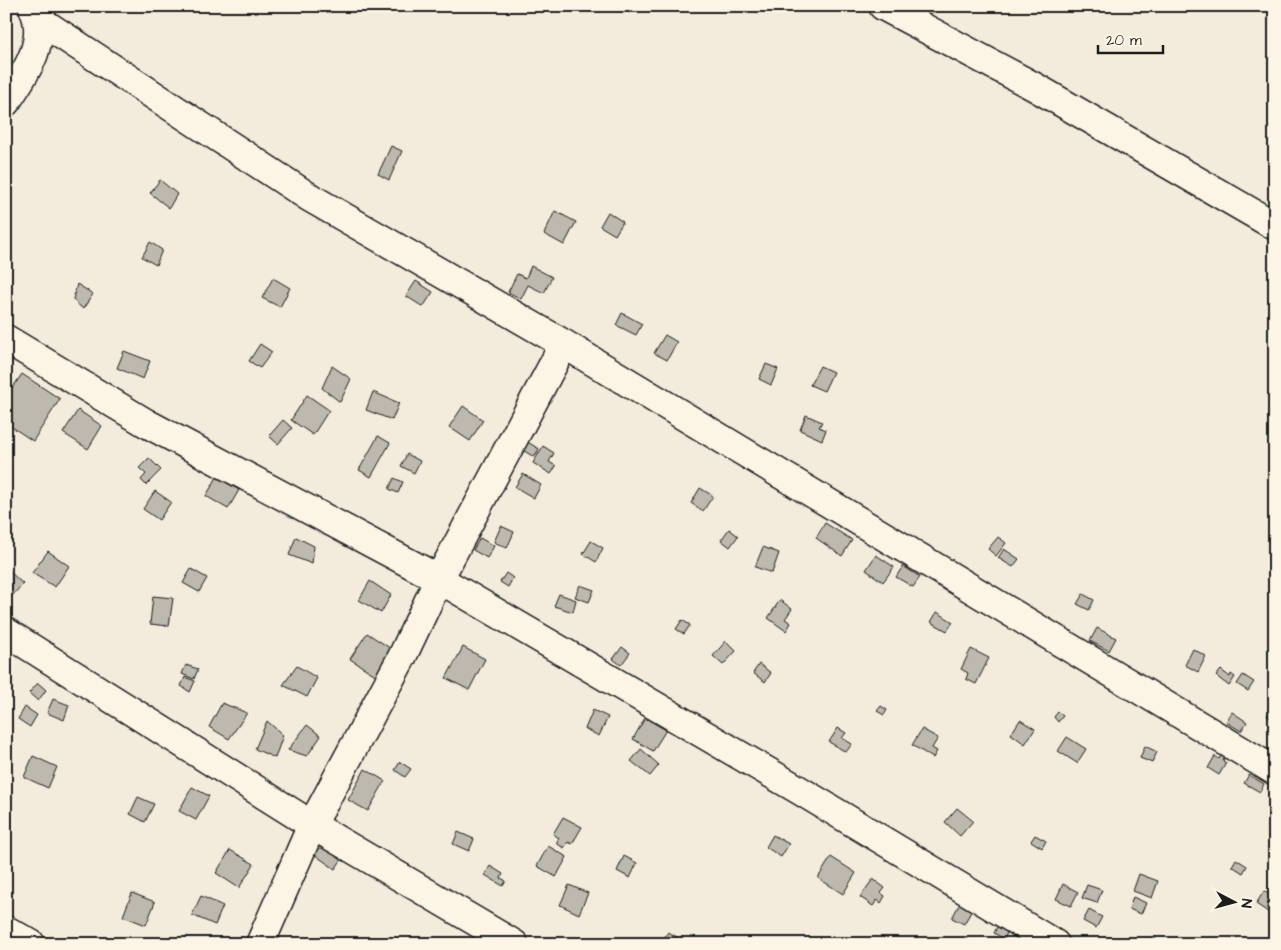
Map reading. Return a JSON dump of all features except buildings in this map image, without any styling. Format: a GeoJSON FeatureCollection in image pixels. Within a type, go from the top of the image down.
{"type":"FeatureCollection","features":[{"type":"Feature","properties":{"kind":"street"},"geometry":{"type":"LineString","coordinates":[[883,6],[1035,87],[1275,226]]}},
{"type":"Feature","properties":{"kind":"street"},"geometry":{"type":"LineString","coordinates":[[6,102],[25,74],[37,46],[36,13]]}},
{"type":"Feature","properties":{"kind":"street"},"geometry":{"type":"LineString","coordinates":[[36,13],[309,197],[564,344],[1275,771]]}},
{"type":"Feature","properties":{"kind":"street"},"geometry":{"type":"LineString","coordinates":[[6,339],[146,423],[438,579],[799,790],[1055,944]]}},
{"type":"Feature","properties":{"kind":"street"},"geometry":{"type":"LineString","coordinates":[[260,944],[312,824],[402,657],[438,579],[564,344]]}},
{"type":"Feature","properties":{"kind":"street"},"geometry":{"type":"LineString","coordinates":[[6,632],[312,824],[514,944]]}},
{"type":"Feature","properties":{"kind":"street"},"geometry":{"type":"LineString","coordinates":[[6,930],[31,944]]}}]}
